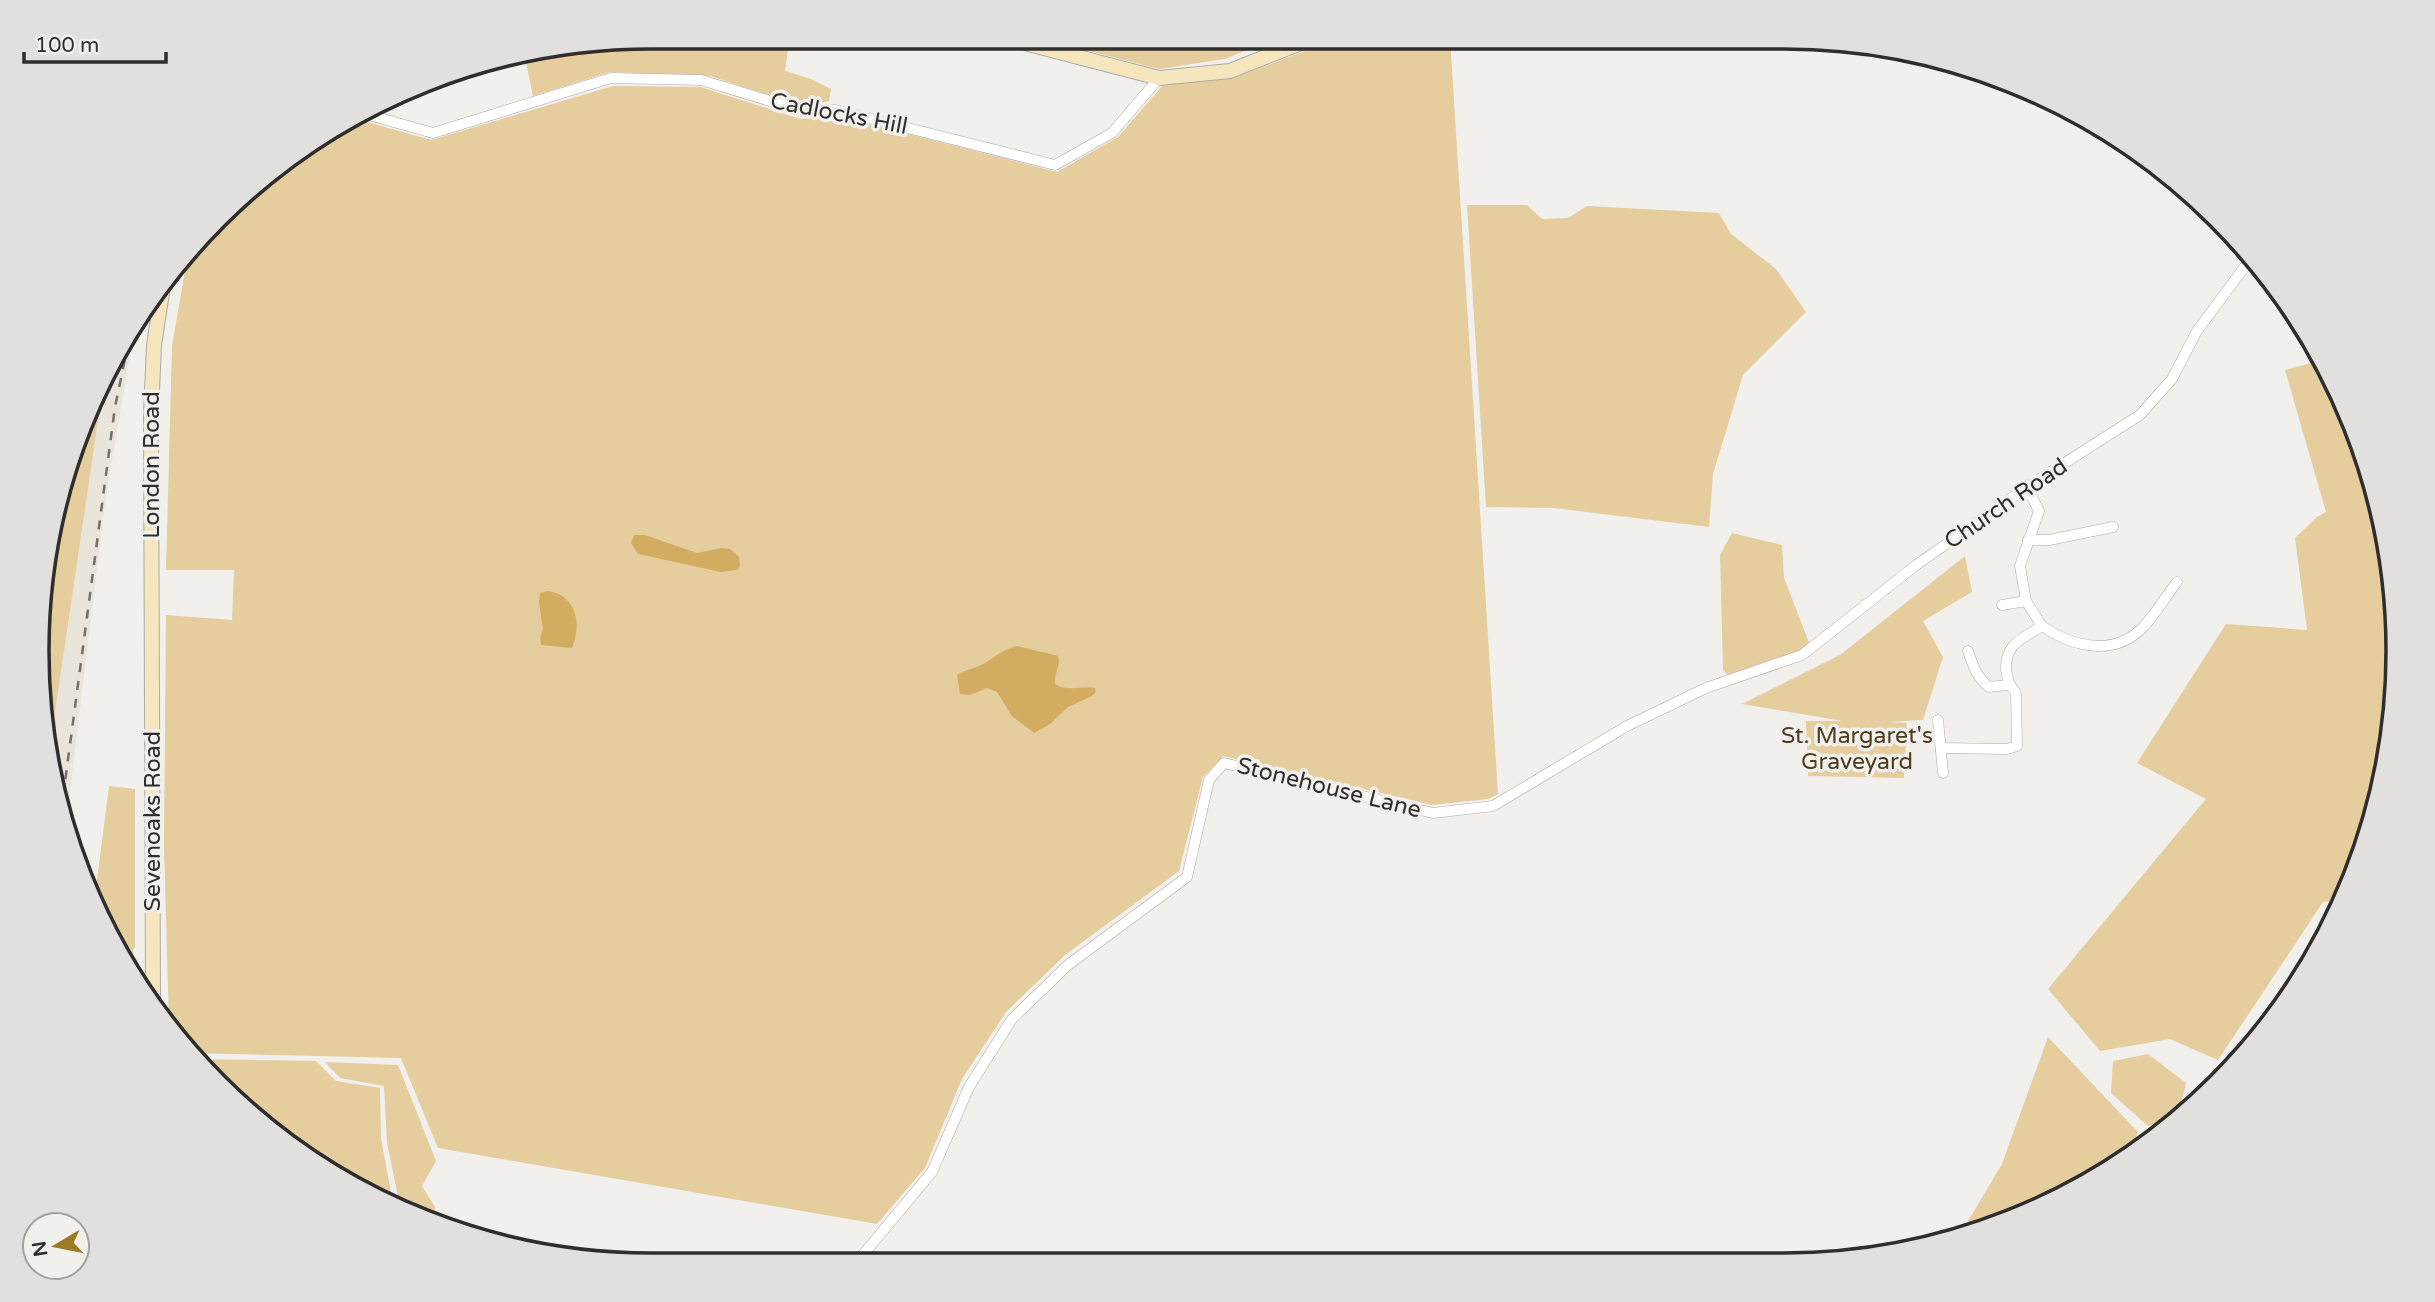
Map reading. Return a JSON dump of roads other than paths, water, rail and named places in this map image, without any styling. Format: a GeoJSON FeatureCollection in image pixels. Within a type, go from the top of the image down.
{"type":"FeatureCollection","features":[{"type":"Feature","properties":{"kind":"street"},"geometry":{"type":"LineString","coordinates":[[1048,49],[1159,78],[1230,71],[1286,49]]}},
{"type":"Feature","properties":{"kind":"street","name":"Cadlocks Hill"},"geometry":{"type":"LineString","coordinates":[[375,117],[433,133],[611,78],[701,80],[803,111],[836,110],[1055,165],[1112,134],[1159,78]]}},
{"type":"Feature","properties":{"kind":"street","name":"Church Road"},"geometry":{"type":"LineString","coordinates":[[1706,688],[1802,654],[1915,566],[2027,487],[2140,415],[2172,379],[2197,331],[2246,265]]}},
{"type":"Feature","properties":{"kind":"street","name":"London Road"},"geometry":{"type":"LineString","coordinates":[[153,644],[151,387],[160,303]]}},
{"type":"Feature","properties":{"kind":"street"},"geometry":{"type":"LineString","coordinates":[[2027,487],[2039,511],[2020,566],[2026,601],[2042,626],[2066,639],[2091,647],[2120,643],[2144,627],[2177,582]]}},
{"type":"Feature","properties":{"kind":"street"},"geometry":{"type":"LineString","coordinates":[[2028,540],[2049,540],[2113,527]]}},
{"type":"Feature","properties":{"kind":"street"},"geometry":{"type":"LineString","coordinates":[[2002,605],[2026,601]]}},
{"type":"Feature","properties":{"kind":"street"},"geometry":{"type":"LineString","coordinates":[[1941,748],[2007,749],[2017,746],[2016,693],[2008,685],[2008,656],[2014,645],[2042,626]]}},
{"type":"Feature","properties":{"kind":"street","name":"Sevenoaks Road"},"geometry":{"type":"LineString","coordinates":[[153,644],[153,989]]}},
{"type":"Feature","properties":{"kind":"street"},"geometry":{"type":"LineString","coordinates":[[1968,651],[1975,672],[1989,687],[2008,685]]}},
{"type":"Feature","properties":{"kind":"street","name":"Stonehouse Lane"},"geometry":{"type":"LineString","coordinates":[[864,1253],[932,1172],[969,1087],[1012,1019],[1068,965],[1186,877],[1209,780],[1224,763],[1433,813],[1493,806],[1627,726],[1706,688]]}},
{"type":"Feature","properties":{"kind":"street"},"geometry":{"type":"LineString","coordinates":[[1938,720],[1943,773]]}},
{"type":"Feature","properties":{"kind":"railway"},"geometry":{"type":"LineString","coordinates":[[65,784],[115,407],[125,359]]}},
{"type":"Feature","properties":{"kind":"park label","name":"St. Margaret's Graveyard"},"geometry":{"type":"Point","coordinates":[1857,749]}}]}
